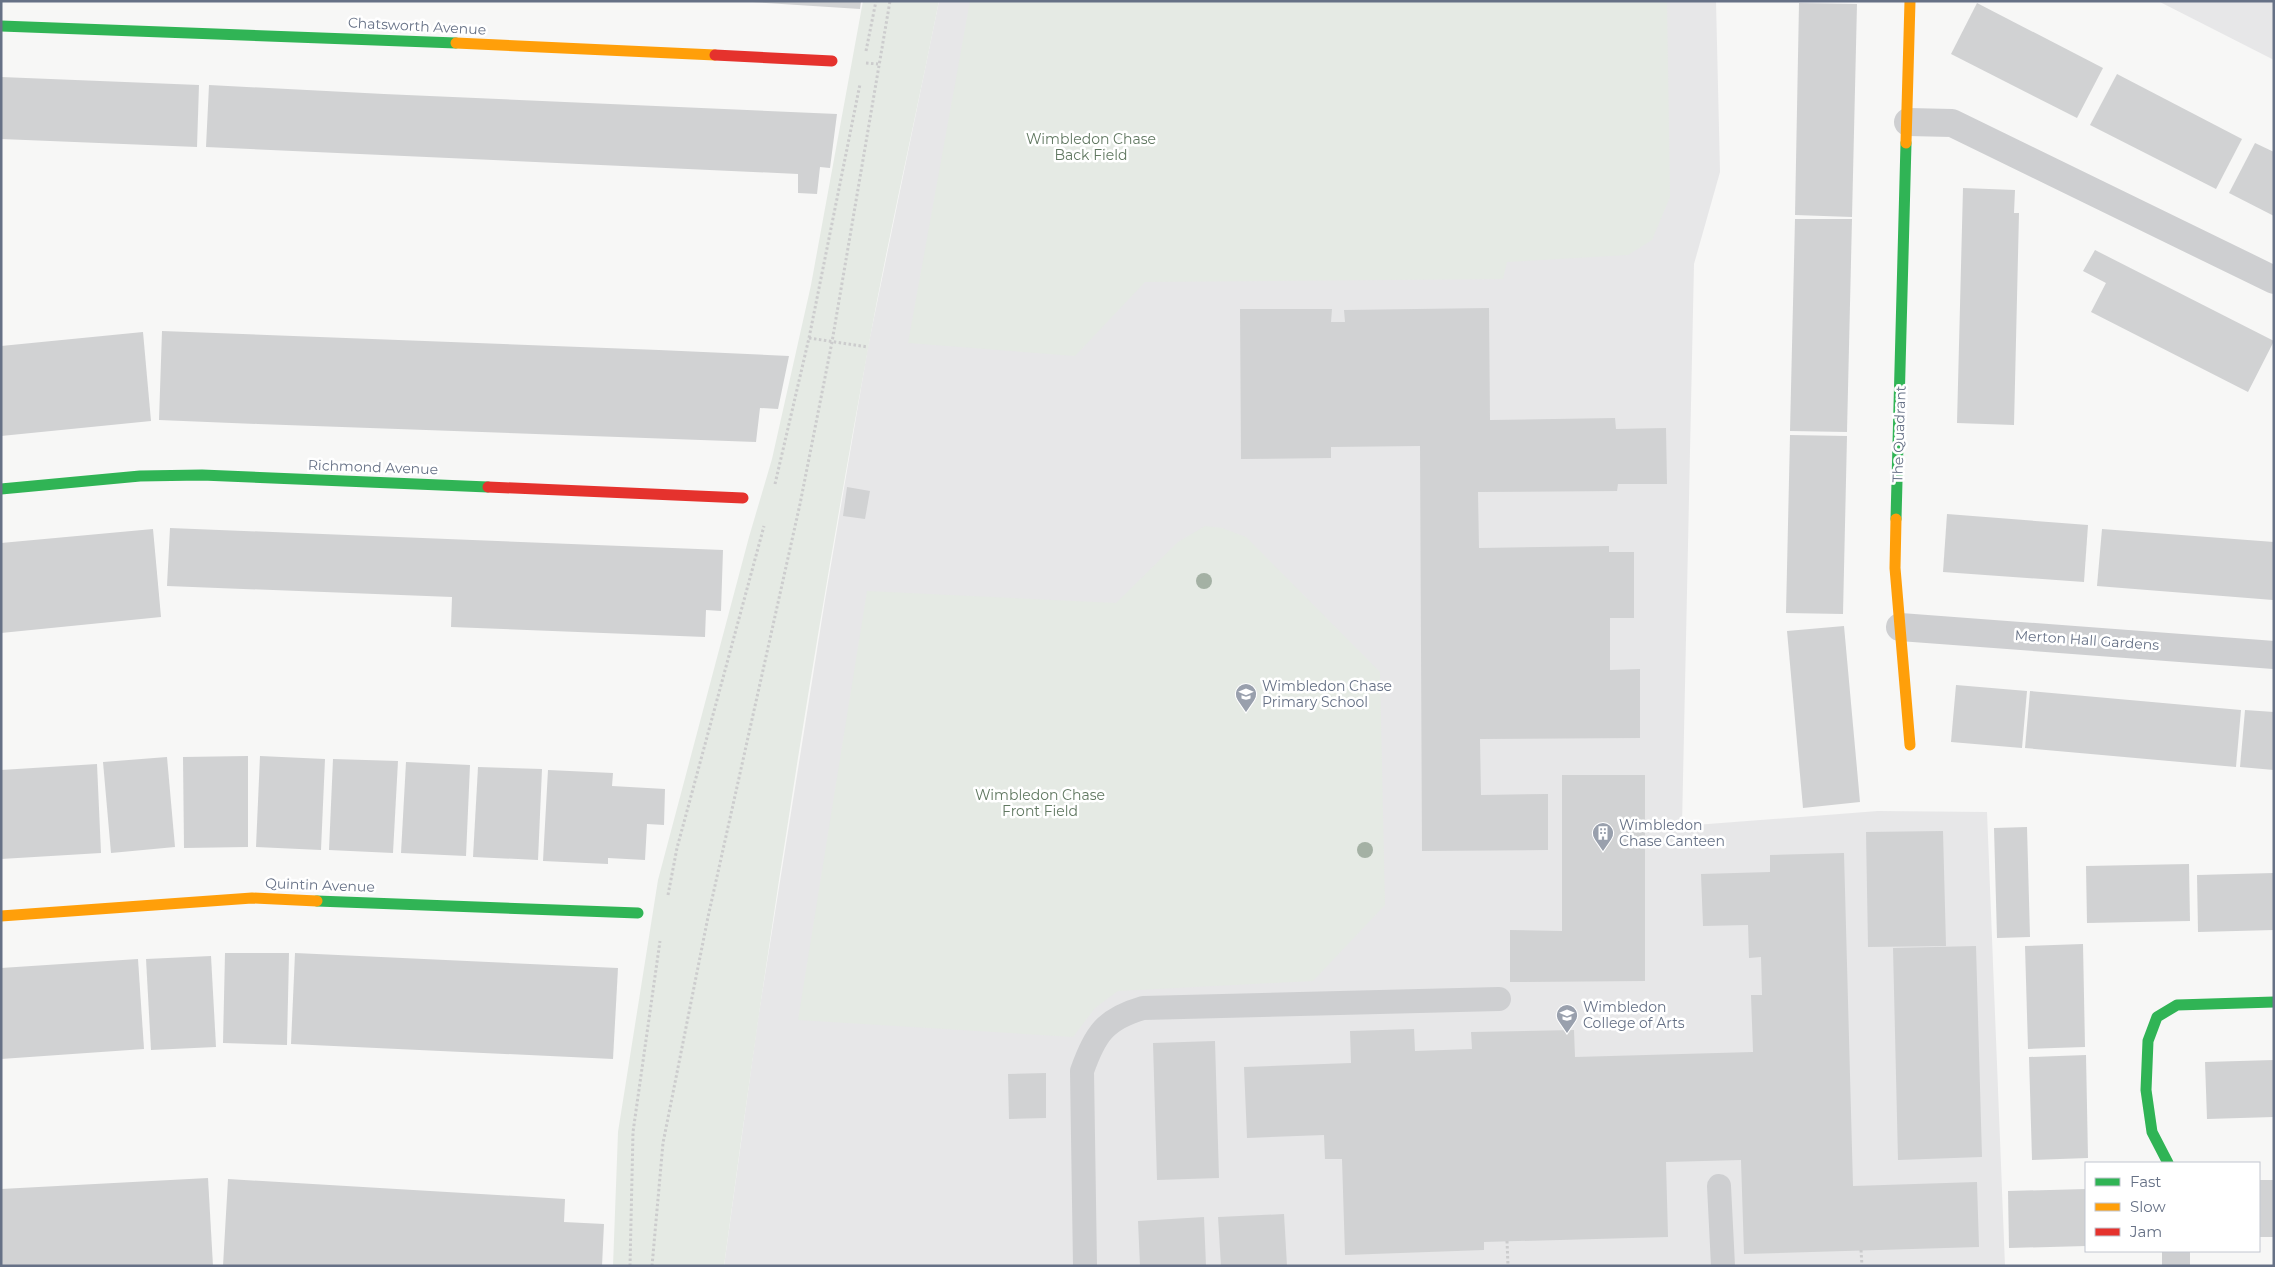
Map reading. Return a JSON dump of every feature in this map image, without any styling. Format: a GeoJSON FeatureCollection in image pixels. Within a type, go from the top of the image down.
{"type":"FeatureCollection","features":[{"type":"Feature","properties":{"kind":"street","name":"The Quadrant"},"geometry":{"type":"LineString","coordinates":[[1910,1],[1895,568],[1910,746]]}},
{"type":"Feature","properties":{"kind":"street","name":"Chatsworth Avenue"},"geometry":{"type":"LineString","coordinates":[[1,26],[311,36],[832,61]]}},
{"type":"Feature","properties":{"kind":"street"},"geometry":{"type":"LineString","coordinates":[[1908,122],[1952,123],[2274,280]]}},
{"type":"Feature","properties":{"kind":"street","name":"Richmond Avenue"},"geometry":{"type":"LineString","coordinates":[[1,489],[140,476],[202,475],[743,498]]}},
{"type":"Feature","properties":{"kind":"street","name":"Merton Hall Gardens"},"geometry":{"type":"LineString","coordinates":[[1900,627],[2274,655]]}},
{"type":"Feature","properties":{"kind":"street","name":"Quintin Avenue"},"geometry":{"type":"LineString","coordinates":[[1,916],[252,898],[638,914]]}},
{"type":"Feature","properties":{"kind":"street"},"geometry":{"type":"LineString","coordinates":[[2168,1162],[2153,1133],[2148,1108],[2147,1042],[2156,1018],[2163,1011],[2177,1006],[2274,1002]]}},
{"type":"Feature","properties":{"kind":"street"},"geometry":{"type":"LineString","coordinates":[[2176,1252],[2176,1266]]}},
{"type":"Feature","properties":{"kind":"lane"},"geometry":{"type":"LineString","coordinates":[[1085,1266],[1082,1071],[1091,1045],[1104,1026],[1123,1014],[1143,1008],[1499,999]]}},
{"type":"Feature","properties":{"kind":"lane"},"geometry":{"type":"LineString","coordinates":[[1719,1186],[1724,1266]]}},
{"type":"Feature","properties":{"kind":"path"},"geometry":{"type":"LineString","coordinates":[[862,72],[876,1]]}},
{"type":"Feature","properties":{"kind":"path"},"geometry":{"type":"LineString","coordinates":[[652,1266],[663,1143],[708,917],[800,504],[832,342],[890,1]]}},
{"type":"Feature","properties":{"kind":"path"},"geometry":{"type":"LineString","coordinates":[[864,63],[878,64]]}},
{"type":"Feature","properties":{"kind":"path"},"geometry":{"type":"LineString","coordinates":[[774,490],[809,338],[860,82]]}},
{"type":"Feature","properties":{"kind":"path"},"geometry":{"type":"LineString","coordinates":[[809,338],[868,347]]}},
{"type":"Feature","properties":{"kind":"path"},"geometry":{"type":"LineString","coordinates":[[666,904],[677,848],[766,519]]}},
{"type":"Feature","properties":{"kind":"path"},"geometry":{"type":"LineString","coordinates":[[630,1266],[633,1132],[661,933]]}},
{"type":"Feature","properties":{"kind":"path"},"geometry":{"type":"LineString","coordinates":[[1507,1241],[1508,1266]]}},
{"type":"Feature","properties":{"kind":"path"},"geometry":{"type":"LineString","coordinates":[[1861,1250],[1862,1266]]}},
{"type":"Feature","properties":{"kind":"shaded area","name":"Wimbledon Chase Primary School"},"geometry":{"type":"Polygon","coordinates":[[[939,1],[1716,1],[1720,172],[1694,264],[1682,826],[1878,811],[1987,812],[2005,1266],[724,1266],[758,1019],[825,600],[868,347],[939,1]]]}},
{"type":"Feature","properties":{"kind":"shaded area"},"geometry":{"type":"Polygon","coordinates":[[[2158,1],[2274,1],[2274,60],[2158,1]]]}},
{"type":"Feature","properties":{"kind":"green space"},"geometry":{"type":"Polygon","coordinates":[[[863,1],[939,1],[876,305],[847,463],[773,921],[724,1266],[613,1266],[618,1132],[658,880],[749,537],[772,459],[811,285],[863,1]]]}},
{"type":"Feature","properties":{"kind":"green space","name":"Wimbledon Chase Back Field"},"geometry":{"type":"Polygon","coordinates":[[[970,1],[1667,1],[1670,197],[1652,240],[1628,255],[1507,262],[1503,279],[1145,282],[1075,356],[908,343],[970,1]]]}},
{"type":"Feature","properties":{"kind":"green space","name":"Wimbledon Chase Front Field"},"geometry":{"type":"Polygon","coordinates":[[[1205,526],[1222,528],[1246,537],[1380,672],[1385,905],[1313,981],[1118,991],[1095,1008],[1073,1037],[798,1020],[867,591],[1116,603],[1178,542],[1205,526]]]}},
{"type":"Feature","properties":{"kind":"building"},"geometry":{"type":"Polygon","coordinates":[[[737,1],[861,1],[860,9],[737,1]]]}},
{"type":"Feature","properties":{"kind":"building"},"geometry":{"type":"Polygon","coordinates":[[[1799,3],[1857,4],[1852,217],[1795,215],[1799,3]]]}},
{"type":"Feature","properties":{"kind":"building"},"geometry":{"type":"Polygon","coordinates":[[[1977,3],[2103,68],[2077,118],[1951,54],[1977,3]]]}},
{"type":"Feature","properties":{"kind":"building"},"geometry":{"type":"Polygon","coordinates":[[[2117,74],[2242,139],[2216,189],[2090,125],[2117,74]]]}},
{"type":"Feature","properties":{"kind":"building"},"geometry":{"type":"Polygon","coordinates":[[[1,77],[199,85],[197,147],[1,139],[1,77]]]}},
{"type":"Feature","properties":{"kind":"building"},"geometry":{"type":"Polygon","coordinates":[[[209,85],[837,114],[830,168],[820,167],[817,194],[798,193],[798,174],[206,147],[209,85]]]}},
{"type":"Feature","properties":{"kind":"building"},"geometry":{"type":"Polygon","coordinates":[[[2255,143],[2274,152],[2274,216],[2229,193],[2255,143]]]}},
{"type":"Feature","properties":{"kind":"building"},"geometry":{"type":"Polygon","coordinates":[[[1963,188],[2015,190],[2014,213],[2019,213],[2014,425],[1957,423],[1963,188]]]}},
{"type":"Feature","properties":{"kind":"building"},"geometry":{"type":"Polygon","coordinates":[[[1795,219],[1852,219],[1847,432],[1790,431],[1795,219]]]}},
{"type":"Feature","properties":{"kind":"building"},"geometry":{"type":"Polygon","coordinates":[[[2095,250],[2274,341],[2248,392],[2091,312],[2106,283],[2083,271],[2095,250]]]}},
{"type":"Feature","properties":{"kind":"building"},"geometry":{"type":"Polygon","coordinates":[[[1489,308],[1490,420],[1615,418],[1616,429],[1666,428],[1667,484],[1618,484],[1617,491],[1478,492],[1479,548],[1609,546],[1609,552],[1634,552],[1634,618],[1610,618],[1610,670],[1640,669],[1640,738],[1480,739],[1481,795],[1548,794],[1548,850],[1422,851],[1420,446],[1331,447],[1331,458],[1241,459],[1240,309],[1332,309],[1331,322],[1345,322],[1344,310],[1489,308]]]}},
{"type":"Feature","properties":{"kind":"building"},"geometry":{"type":"Polygon","coordinates":[[[162,331],[789,356],[778,409],[760,408],[756,442],[258,424],[159,420],[162,331]]]}},
{"type":"Feature","properties":{"kind":"building"},"geometry":{"type":"Polygon","coordinates":[[[143,332],[151,421],[1,436],[1,346],[143,332]]]}},
{"type":"Feature","properties":{"kind":"building"},"geometry":{"type":"Polygon","coordinates":[[[1790,435],[1847,436],[1843,614],[1786,613],[1790,435]]]}},
{"type":"Feature","properties":{"kind":"building"},"geometry":{"type":"Polygon","coordinates":[[[847,487],[870,491],[865,519],[843,516],[847,487]]]}},
{"type":"Feature","properties":{"kind":"building"},"geometry":{"type":"Polygon","coordinates":[[[1947,514],[2088,525],[2084,582],[1943,572],[1947,514]]]}},
{"type":"Feature","properties":{"kind":"building"},"geometry":{"type":"Polygon","coordinates":[[[170,528],[723,550],[721,611],[706,610],[705,637],[451,627],[452,597],[167,586],[170,528]]]}},
{"type":"Feature","properties":{"kind":"building"},"geometry":{"type":"Polygon","coordinates":[[[153,529],[161,617],[1,633],[1,543],[153,529]]]}},
{"type":"Feature","properties":{"kind":"building"},"geometry":{"type":"Polygon","coordinates":[[[2102,529],[2274,542],[2273,600],[2097,586],[2102,529]]]}},
{"type":"Feature","properties":{"kind":"building"},"geometry":{"type":"Polygon","coordinates":[[[1844,626],[1860,802],[1803,808],[1787,631],[1844,626]]]}},
{"type":"Feature","properties":{"kind":"building"},"geometry":{"type":"Polygon","coordinates":[[[1956,685],[2027,691],[2022,748],[1951,742],[1956,685]]]}},
{"type":"Feature","properties":{"kind":"building"},"geometry":{"type":"Polygon","coordinates":[[[2030,691],[2241,710],[2236,767],[2025,748],[2030,691]]]}},
{"type":"Feature","properties":{"kind":"building"},"geometry":{"type":"Polygon","coordinates":[[[2245,710],[2274,712],[2274,770],[2240,767],[2245,710]]]}},
{"type":"Feature","properties":{"kind":"building"},"geometry":{"type":"Polygon","coordinates":[[[248,756],[248,847],[184,848],[183,757],[248,756]]]}},
{"type":"Feature","properties":{"kind":"building"},"geometry":{"type":"Polygon","coordinates":[[[260,756],[325,759],[321,850],[256,847],[260,756]]]}},
{"type":"Feature","properties":{"kind":"building"},"geometry":{"type":"Polygon","coordinates":[[[167,757],[175,847],[111,853],[103,762],[167,757]]]}},
{"type":"Feature","properties":{"kind":"building"},"geometry":{"type":"Polygon","coordinates":[[[333,759],[398,761],[393,853],[329,850],[333,759]]]}},
{"type":"Feature","properties":{"kind":"building"},"geometry":{"type":"Polygon","coordinates":[[[406,762],[470,765],[466,856],[401,853],[406,762]]]}},
{"type":"Feature","properties":{"kind":"building"},"geometry":{"type":"Polygon","coordinates":[[[97,764],[101,853],[1,859],[1,770],[97,764]]]}},
{"type":"Feature","properties":{"kind":"building"},"geometry":{"type":"Polygon","coordinates":[[[478,767],[542,769],[538,860],[473,857],[478,767]]]}},
{"type":"Feature","properties":{"kind":"building"},"geometry":{"type":"Polygon","coordinates":[[[548,770],[613,773],[612,786],[665,789],[664,825],[647,824],[645,860],[608,858],[608,864],[543,861],[548,770]]]}},
{"type":"Feature","properties":{"kind":"building","name":"Wimbledon Chase Canteen"},"geometry":{"type":"Polygon","coordinates":[[[1562,775],[1645,775],[1645,981],[1510,982],[1510,930],[1562,931],[1562,775]]]}},
{"type":"Feature","properties":{"kind":"building"},"geometry":{"type":"Polygon","coordinates":[[[2027,827],[2030,937],[1997,938],[1994,828],[2027,827]]]}},
{"type":"Feature","properties":{"kind":"building"},"geometry":{"type":"Polygon","coordinates":[[[1943,831],[1946,946],[1868,947],[1866,832],[1943,831]]]}},
{"type":"Feature","properties":{"kind":"building"},"geometry":{"type":"Polygon","coordinates":[[[1844,853],[1853,1186],[1977,1182],[1979,1247],[1744,1254],[1741,1160],[1666,1162],[1668,1237],[1484,1242],[1484,1250],[1345,1255],[1342,1159],[1325,1159],[1324,1135],[1247,1138],[1244,1067],[1351,1063],[1350,1031],[1414,1029],[1415,1051],[1472,1049],[1471,1032],[1574,1030],[1575,1057],[1753,1052],[1751,995],[1762,995],[1761,957],[1749,958],[1748,925],[1703,926],[1701,874],[1770,872],[1770,855],[1844,853]]]}},
{"type":"Feature","properties":{"kind":"building"},"geometry":{"type":"Polygon","coordinates":[[[2189,864],[2190,921],[2087,923],[2086,866],[2189,864]]]}},
{"type":"Feature","properties":{"kind":"building"},"geometry":{"type":"Polygon","coordinates":[[[2274,873],[2274,930],[2198,932],[2197,875],[2274,873]]]}},
{"type":"Feature","properties":{"kind":"building"},"geometry":{"type":"Polygon","coordinates":[[[2083,944],[2085,1047],[2028,1049],[2025,946],[2083,944]]]}},
{"type":"Feature","properties":{"kind":"building"},"geometry":{"type":"Polygon","coordinates":[[[1976,946],[1982,1157],[1898,1160],[1893,948],[1976,946]]]}},
{"type":"Feature","properties":{"kind":"building"},"geometry":{"type":"Polygon","coordinates":[[[225,953],[289,953],[287,1045],[223,1043],[225,953]]]}},
{"type":"Feature","properties":{"kind":"building"},"geometry":{"type":"Polygon","coordinates":[[[295,953],[618,968],[613,1059],[291,1044],[295,953]]]}},
{"type":"Feature","properties":{"kind":"building"},"geometry":{"type":"Polygon","coordinates":[[[211,956],[216,1047],[151,1050],[146,959],[211,956]]]}},
{"type":"Feature","properties":{"kind":"building"},"geometry":{"type":"Polygon","coordinates":[[[138,959],[144,1049],[1,1059],[1,968],[138,959]]]}},
{"type":"Feature","properties":{"kind":"building"},"geometry":{"type":"Polygon","coordinates":[[[1215,1041],[1219,1178],[1157,1180],[1153,1043],[1215,1041]]]}},
{"type":"Feature","properties":{"kind":"building"},"geometry":{"type":"Polygon","coordinates":[[[2086,1055],[2088,1158],[2032,1160],[2029,1057],[2086,1055]]]}},
{"type":"Feature","properties":{"kind":"building"},"geometry":{"type":"Polygon","coordinates":[[[2274,1060],[2274,1117],[2207,1119],[2205,1062],[2274,1060]]]}},
{"type":"Feature","properties":{"kind":"building"},"geometry":{"type":"Polygon","coordinates":[[[1046,1073],[1046,1118],[1009,1119],[1008,1074],[1046,1073]]]}},
{"type":"Feature","properties":{"kind":"building"},"geometry":{"type":"Polygon","coordinates":[[[208,1178],[213,1266],[1,1266],[1,1189],[208,1178]]]}},
{"type":"Feature","properties":{"kind":"building"},"geometry":{"type":"Polygon","coordinates":[[[228,1179],[565,1199],[564,1222],[604,1224],[602,1266],[223,1266],[228,1179]]]}},
{"type":"Feature","properties":{"kind":"building"},"geometry":{"type":"Polygon","coordinates":[[[2260,1180],[2274,1180],[2274,1237],[2260,1237],[2260,1180]]]}},
{"type":"Feature","properties":{"kind":"building"},"geometry":{"type":"Polygon","coordinates":[[[2085,1189],[2085,1246],[2009,1248],[2008,1191],[2085,1189]]]}},
{"type":"Feature","properties":{"kind":"building"},"geometry":{"type":"Polygon","coordinates":[[[1284,1214],[1287,1266],[1221,1266],[1218,1217],[1284,1214]]]}},
{"type":"Feature","properties":{"kind":"building"},"geometry":{"type":"Polygon","coordinates":[[[1204,1217],[1206,1266],[1140,1266],[1138,1221],[1204,1217]]]}},
{"type":"Feature","properties":{"kind":"traffic: fast"},"geometry":{"type":"LineString","coordinates":[[1,26],[456,43]]}},
{"type":"Feature","properties":{"kind":"traffic: fast"},"geometry":{"type":"LineString","coordinates":[[1896,519],[1906,143]]}},
{"type":"Feature","properties":{"kind":"traffic: fast"},"geometry":{"type":"LineString","coordinates":[[1,489],[140,476],[202,475],[488,487]]}},
{"type":"Feature","properties":{"kind":"traffic: fast"},"geometry":{"type":"LineString","coordinates":[[317,901],[638,913]]}},
{"type":"Feature","properties":{"kind":"traffic: fast"},"geometry":{"type":"LineString","coordinates":[[2167,1162],[2152,1132],[2146,1090],[2148,1041],[2157,1017],[2177,1005],[2274,1002]]}},
{"type":"Feature","properties":{"kind":"traffic: slow"},"geometry":{"type":"LineString","coordinates":[[1906,143],[1910,1]]}},
{"type":"Feature","properties":{"kind":"traffic: slow"},"geometry":{"type":"LineString","coordinates":[[456,43],[715,55]]}},
{"type":"Feature","properties":{"kind":"traffic: slow"},"geometry":{"type":"LineString","coordinates":[[1896,519],[1895,568],[1910,745]]}},
{"type":"Feature","properties":{"kind":"traffic: slow"},"geometry":{"type":"LineString","coordinates":[[1,916],[252,898],[317,901]]}},
{"type":"Feature","properties":{"kind":"traffic: jam"},"geometry":{"type":"LineString","coordinates":[[715,55],[832,61]]}},
{"type":"Feature","properties":{"kind":"traffic: jam"},"geometry":{"type":"LineString","coordinates":[[488,487],[743,498]]}},
{"type":"Feature","properties":{"kind":"place","name":"Wimbledon Chase Primary School"},"geometry":{"type":"Point","coordinates":[1246,713]}},
{"type":"Feature","properties":{"kind":"place","name":"Wimbledon Chase Canteen"},"geometry":{"type":"Point","coordinates":[1603,852]}},
{"type":"Feature","properties":{"kind":"place","name":"Wimbledon College of Arts"},"geometry":{"type":"Point","coordinates":[1567,1034]}}]}
